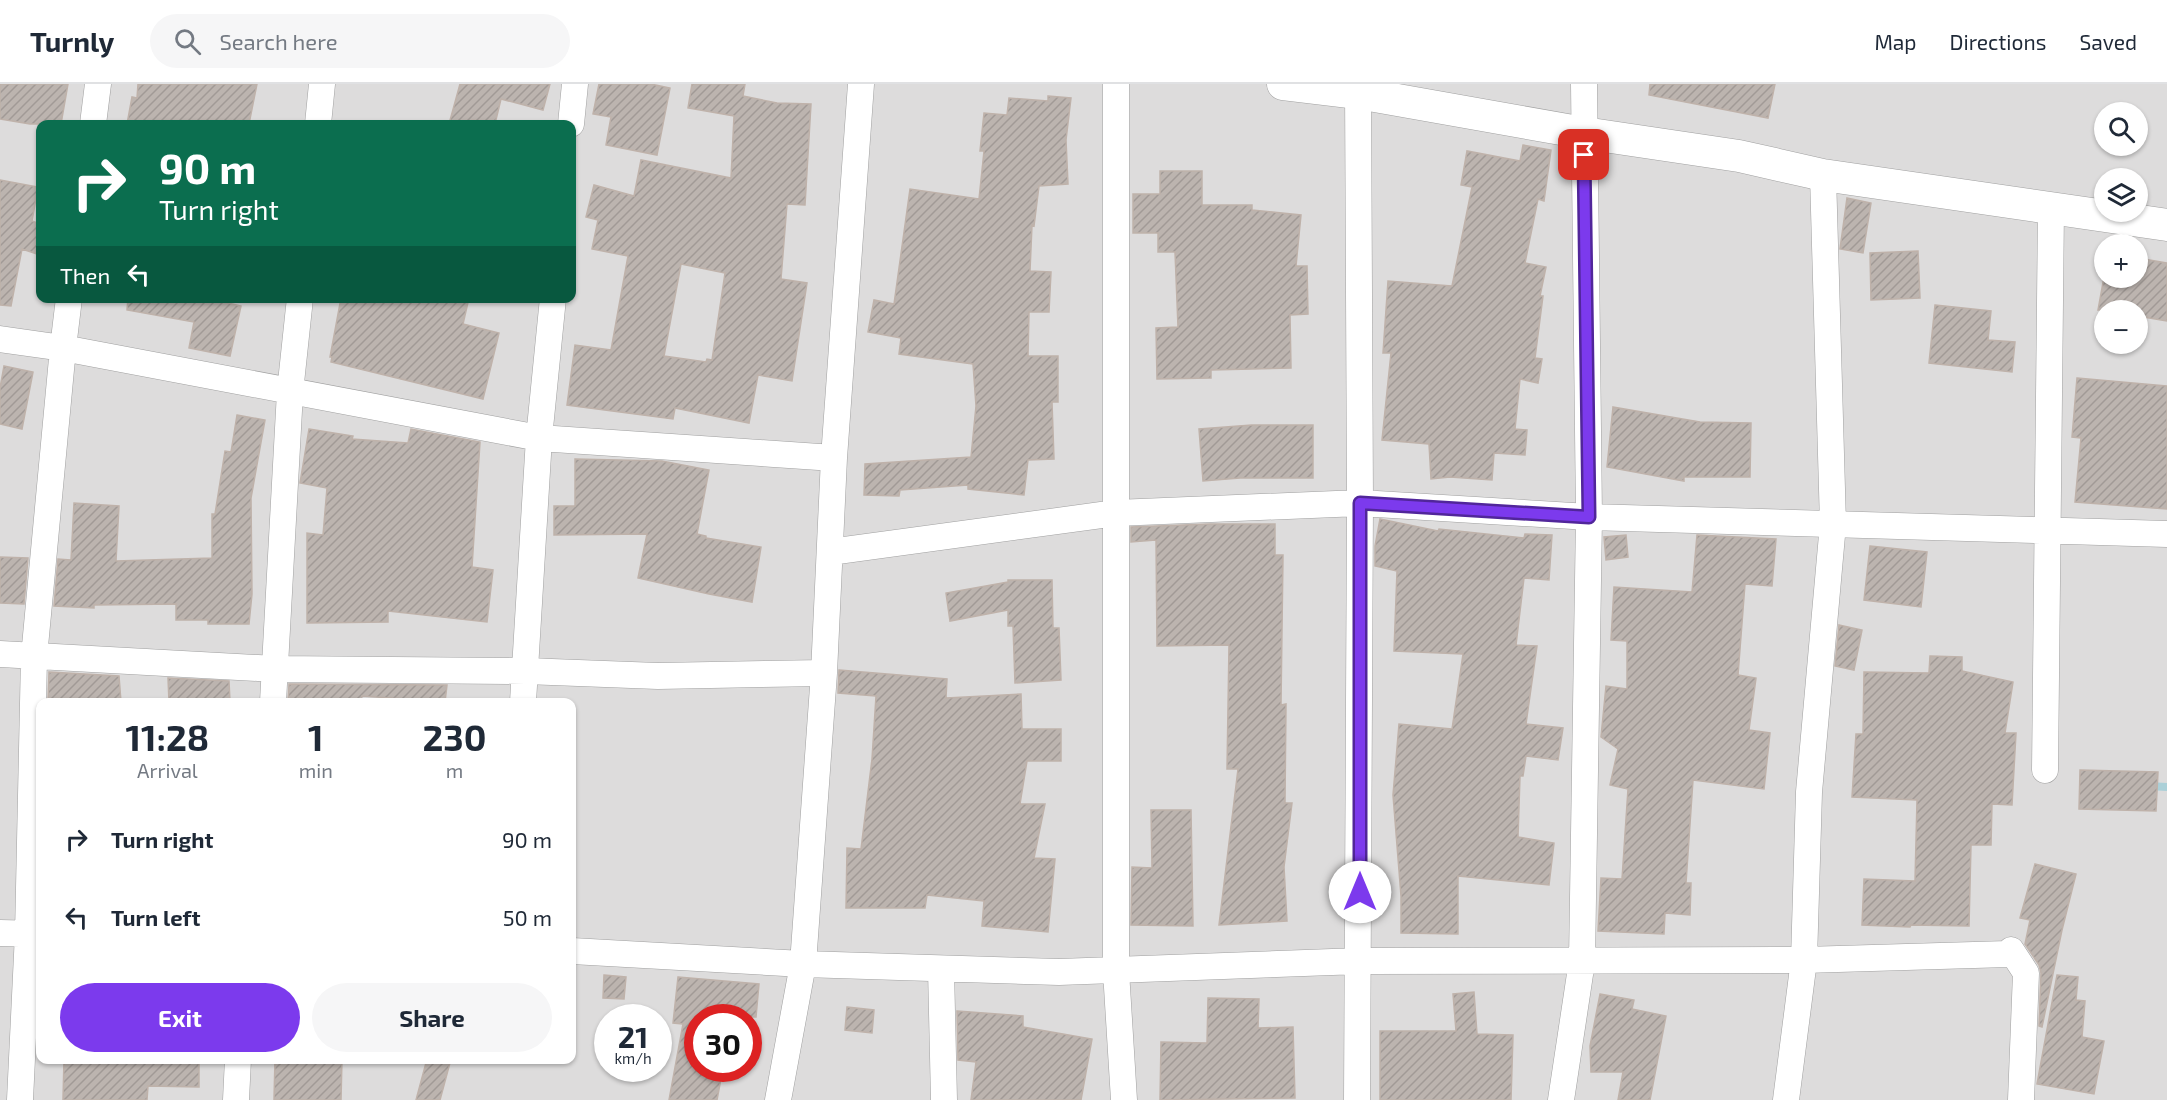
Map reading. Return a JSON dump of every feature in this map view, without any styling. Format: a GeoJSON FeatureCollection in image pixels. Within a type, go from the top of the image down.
{"type":"FeatureCollection","features":[{"type":"Feature","properties":{"kind":"street"},"geometry":{"type":"LineString","coordinates":[[94,120],[98,84]]}},
{"type":"Feature","properties":{"kind":"street"},"geometry":{"type":"LineString","coordinates":[[318,120],[322,84]]}},
{"type":"Feature","properties":{"kind":"street"},"geometry":{"type":"LineString","coordinates":[[571,120],[575,84]]}},
{"type":"Feature","properties":{"kind":"street"},"geometry":{"type":"LineString","coordinates":[[778,1100],[803,964],[824,673],[834,458],[861,84]]}},
{"type":"Feature","properties":{"kind":"street"},"geometry":{"type":"LineString","coordinates":[[1116,84],[1116,971],[1124,1100]]}},
{"type":"Feature","properties":{"kind":"street"},"geometry":{"type":"LineString","coordinates":[[1283,84],[1358,88],[1584,133],[1739,156],[1823,175],[2167,225]]}},
{"type":"Feature","properties":{"kind":"street"},"geometry":{"type":"LineString","coordinates":[[1561,1100],[1582,961],[1589,517],[1584,84]]}},
{"type":"Feature","properties":{"kind":"street"},"geometry":{"type":"LineString","coordinates":[[1358,88],[1360,503],[1358,1100]]}},
{"type":"Feature","properties":{"kind":"street"},"geometry":{"type":"LineString","coordinates":[[1786,1100],[1804,960],[1809,792],[1833,524],[1823,175]]}},
{"type":"Feature","properties":{"kind":"street"},"geometry":{"type":"LineString","coordinates":[[2045,770],[2051,208]]}},
{"type":"Feature","properties":{"kind":"street"},"geometry":{"type":"LineString","coordinates":[[20,1100],[34,934],[34,657],[68,303]]}},
{"type":"Feature","properties":{"kind":"street"},"geometry":{"type":"LineString","coordinates":[[273,698],[290,392],[299,303]]}},
{"type":"Feature","properties":{"kind":"street"},"geometry":{"type":"LineString","coordinates":[[523,698],[539,438],[552,303]]}},
{"type":"Feature","properties":{"kind":"street"},"geometry":{"type":"LineString","coordinates":[[0,339],[63,348],[539,438],[834,458]]}},
{"type":"Feature","properties":{"kind":"street"},"geometry":{"type":"LineString","coordinates":[[830,552],[1116,513],[1360,503],[1589,517],[2167,534]]}},
{"type":"Feature","properties":{"kind":"street"},"geometry":{"type":"LineString","coordinates":[[0,654],[275,669],[525,671],[658,676],[824,673]]}},
{"type":"Feature","properties":{"kind":"street"},"geometry":{"type":"LineString","coordinates":[[0,933],[34,934]]}},
{"type":"Feature","properties":{"kind":"street"},"geometry":{"type":"LineString","coordinates":[[576,951],[803,964],[1059,972],[1360,961],[1804,960],[2008,954],[2011,950],[2026,972],[2020,1100]]}},
{"type":"Feature","properties":{"kind":"street"},"geometry":{"type":"LineString","coordinates":[[941,969],[944,1100]]}},
{"type":"Feature","properties":{"kind":"street"},"geometry":{"type":"LineString","coordinates":[[236,1100],[238,1064]]}},
{"type":"Feature","properties":{"kind":"shaded area"},"geometry":{"type":"Polygon","coordinates":[[[0,84],[2167,84],[2167,1100],[0,1100],[0,84]]]}},
{"type":"Feature","properties":{"kind":"building"},"geometry":{"type":"Polygon","coordinates":[[[0,84],[68,84],[62,120],[36,120],[36,124],[30,124],[0,119],[0,84]]]}},
{"type":"Feature","properties":{"kind":"building"},"geometry":{"type":"Polygon","coordinates":[[[138,84],[257,84],[250,120],[128,120],[132,97],[137,98],[138,84]]]}},
{"type":"Feature","properties":{"kind":"building"},"geometry":{"type":"Polygon","coordinates":[[[460,84],[550,84],[543,110],[501,99],[496,120],[450,120],[460,84]]]}},
{"type":"Feature","properties":{"kind":"building"},"geometry":{"type":"Polygon","coordinates":[[[599,84],[651,84],[670,88],[657,155],[606,145],[611,117],[593,114],[599,84]]]}},
{"type":"Feature","properties":{"kind":"building"},"geometry":{"type":"Polygon","coordinates":[[[692,84],[745,84],[743,96],[777,103],[811,104],[805,205],[787,204],[781,279],[807,283],[792,381],[758,375],[749,423],[675,408],[673,419],[567,405],[575,345],[611,350],[628,256],[592,249],[598,220],[586,217],[594,185],[634,196],[641,160],[731,178],[734,116],[688,108],[692,84]],[[681,264],[664,356],[706,362],[707,359],[712,360],[725,273],[681,264]]]}},
{"type":"Feature","properties":{"kind":"building"},"geometry":{"type":"Polygon","coordinates":[[[1650,84],[1775,84],[1768,118],[1649,95],[1650,84]]]}},
{"type":"Feature","properties":{"kind":"building"},"geometry":{"type":"Polygon","coordinates":[[[1048,96],[1071,98],[1066,140],[1068,184],[1039,186],[1034,226],[1032,225],[1030,271],[1051,272],[1049,312],[1029,312],[1028,356],[1058,356],[1058,402],[1052,402],[1054,459],[1028,460],[1024,495],[968,489],[968,485],[900,490],[899,496],[864,495],[865,464],[971,457],[976,406],[973,364],[899,354],[901,338],[868,332],[874,300],[894,304],[910,189],[979,199],[984,151],[980,151],[984,113],[1007,115],[1009,98],[1048,101],[1048,96]]]}},
{"type":"Feature","properties":{"kind":"building"},"geometry":{"type":"Polygon","coordinates":[[[1523,145],[1551,150],[1544,201],[1538,199],[1525,263],[1546,267],[1540,296],[1543,296],[1535,358],[1542,359],[1538,383],[1520,379],[1515,429],[1527,430],[1525,455],[1494,453],[1492,480],[1450,477],[1431,479],[1429,444],[1382,440],[1391,353],[1383,353],[1388,281],[1452,286],[1472,187],[1461,185],[1467,151],[1520,161],[1523,145]]]}},
{"type":"Feature","properties":{"kind":"building"},"geometry":{"type":"Polygon","coordinates":[[[1160,171],[1202,171],[1202,205],[1252,205],[1252,210],[1301,215],[1296,266],[1307,266],[1308,314],[1290,315],[1291,368],[1211,370],[1211,378],[1157,379],[1156,328],[1178,327],[1175,252],[1158,252],[1158,233],[1133,233],[1133,194],[1160,194],[1160,171]]]}},
{"type":"Feature","properties":{"kind":"building"},"geometry":{"type":"Polygon","coordinates":[[[0,180],[36,187],[32,221],[36,222],[36,254],[22,249],[11,306],[0,305],[0,180]]]}},
{"type":"Feature","properties":{"kind":"building"},"geometry":{"type":"Polygon","coordinates":[[[1847,198],[1871,203],[1863,253],[1840,249],[1847,198]]]}},
{"type":"Feature","properties":{"kind":"building"},"geometry":{"type":"Polygon","coordinates":[[[1918,251],[1920,298],[1871,300],[1870,253],[1918,251]]]}},
{"type":"Feature","properties":{"kind":"building"},"geometry":{"type":"Polygon","coordinates":[[[2148,260],[2167,263],[2167,321],[2148,318],[2148,300],[2100,300],[2102,288],[2148,288],[2148,260]]]}},
{"type":"Feature","properties":{"kind":"building"},"geometry":{"type":"Polygon","coordinates":[[[128,303],[228,303],[241,306],[230,356],[189,348],[194,322],[127,310],[128,303]]]}},
{"type":"Feature","properties":{"kind":"building"},"geometry":{"type":"Polygon","coordinates":[[[340,303],[468,303],[463,324],[499,333],[483,399],[331,362],[332,357],[330,357],[340,303]]]}},
{"type":"Feature","properties":{"kind":"building"},"geometry":{"type":"Polygon","coordinates":[[[1935,305],[1991,311],[1988,340],[2015,342],[2012,372],[1929,363],[1935,305]]]}},
{"type":"Feature","properties":{"kind":"building"},"geometry":{"type":"Polygon","coordinates":[[[4,366],[33,372],[22,429],[0,424],[0,388],[4,366]]]}},
{"type":"Feature","properties":{"kind":"building"},"geometry":{"type":"Polygon","coordinates":[[[2077,378],[2167,386],[2167,509],[2075,502],[2081,438],[2072,437],[2077,378]]]}},
{"type":"Feature","properties":{"kind":"building"},"geometry":{"type":"Polygon","coordinates":[[[1613,407],[1700,422],[1751,423],[1750,477],[1684,477],[1684,481],[1607,467],[1613,407]]]}},
{"type":"Feature","properties":{"kind":"building"},"geometry":{"type":"Polygon","coordinates":[[[237,415],[265,420],[251,498],[252,594],[249,624],[208,624],[208,620],[176,620],[176,604],[94,605],[94,608],[54,606],[58,559],[71,560],[74,503],[119,506],[116,561],[212,558],[212,514],[215,514],[225,451],[231,452],[237,415]]]}},
{"type":"Feature","properties":{"kind":"building"},"geometry":{"type":"Polygon","coordinates":[[[1252,425],[1313,425],[1313,478],[1240,478],[1203,481],[1199,429],[1252,425]]]}},
{"type":"Feature","properties":{"kind":"building"},"geometry":{"type":"Polygon","coordinates":[[[309,429],[353,436],[352,439],[408,443],[411,429],[480,442],[472,567],[493,570],[487,622],[388,611],[388,622],[307,623],[307,533],[323,535],[327,488],[300,483],[309,429]]]}},
{"type":"Feature","properties":{"kind":"building"},"geometry":{"type":"Polygon","coordinates":[[[575,459],[662,461],[709,470],[697,534],[706,536],[706,538],[761,547],[752,602],[638,578],[647,534],[554,535],[554,506],[575,506],[575,459]]]}},
{"type":"Feature","properties":{"kind":"building"},"geometry":{"type":"Polygon","coordinates":[[[1380,519],[1438,531],[1439,529],[1524,538],[1525,534],[1552,535],[1549,580],[1524,578],[1516,645],[1537,646],[1526,724],[1563,728],[1558,760],[1526,756],[1523,776],[1520,776],[1518,837],[1554,843],[1549,885],[1458,876],[1458,934],[1401,933],[1401,896],[1393,795],[1399,724],[1452,729],[1463,654],[1394,651],[1397,571],[1375,566],[1375,546],[1380,519]]]}},
{"type":"Feature","properties":{"kind":"building"},"geometry":{"type":"Polygon","coordinates":[[[1275,524],[1275,555],[1283,555],[1281,705],[1286,704],[1285,803],[1292,803],[1284,867],[1287,921],[1219,925],[1238,769],[1227,769],[1229,645],[1157,646],[1156,540],[1131,542],[1131,527],[1275,524]]]}},
{"type":"Feature","properties":{"kind":"building"},"geometry":{"type":"Polygon","coordinates":[[[1626,535],[1628,557],[1606,560],[1604,537],[1626,535]]]}},
{"type":"Feature","properties":{"kind":"building"},"geometry":{"type":"Polygon","coordinates":[[[1697,535],[1776,539],[1772,586],[1745,584],[1738,675],[1756,678],[1749,730],[1770,733],[1764,789],[1693,780],[1686,883],[1691,883],[1690,915],[1665,913],[1664,934],[1598,931],[1601,878],[1622,879],[1628,789],[1610,785],[1618,749],[1601,737],[1606,686],[1627,689],[1627,641],[1611,640],[1614,587],[1692,592],[1697,535]]]}},
{"type":"Feature","properties":{"kind":"building"},"geometry":{"type":"Polygon","coordinates":[[[1870,546],[1927,552],[1921,607],[1864,600],[1870,546]]]}},
{"type":"Feature","properties":{"kind":"building"},"geometry":{"type":"Polygon","coordinates":[[[0,557],[28,558],[24,604],[0,603],[0,557]]]}},
{"type":"Feature","properties":{"kind":"building"},"geometry":{"type":"Polygon","coordinates":[[[1008,580],[1052,580],[1053,628],[1059,628],[1061,680],[1015,683],[1013,626],[1008,626],[1008,610],[950,621],[946,593],[1008,582],[1008,580]]]}},
{"type":"Feature","properties":{"kind":"building"},"geometry":{"type":"Polygon","coordinates":[[[1839,625],[1862,630],[1854,670],[1835,666],[1839,625]]]}},
{"type":"Feature","properties":{"kind":"building"},"geometry":{"type":"Polygon","coordinates":[[[1930,656],[1962,657],[1962,671],[2013,682],[2005,733],[2016,733],[2012,805],[1992,804],[1991,845],[1971,845],[1969,926],[1862,925],[1864,879],[1915,881],[1917,800],[1852,797],[1856,734],[1863,734],[1864,672],[1929,673],[1930,656]]]}},
{"type":"Feature","properties":{"kind":"building"},"geometry":{"type":"Polygon","coordinates":[[[839,670],[947,679],[946,698],[1021,694],[1022,729],[1061,729],[1061,761],[1027,761],[1020,804],[1045,804],[1034,858],[1055,859],[1048,932],[982,926],[984,901],[927,895],[925,908],[846,908],[847,848],[861,849],[872,759],[876,696],[838,693],[839,670]]]}},
{"type":"Feature","properties":{"kind":"building"},"geometry":{"type":"Polygon","coordinates":[[[49,672],[119,676],[121,698],[48,698],[49,672]]]}},
{"type":"Feature","properties":{"kind":"building"},"geometry":{"type":"Polygon","coordinates":[[[168,678],[229,681],[230,698],[169,698],[168,678]]]}},
{"type":"Feature","properties":{"kind":"building"},"geometry":{"type":"Polygon","coordinates":[[[289,684],[447,685],[445,698],[362,696],[362,698],[288,698],[289,684]]]}},
{"type":"Feature","properties":{"kind":"building"},"geometry":{"type":"Polygon","coordinates":[[[2080,770],[2158,772],[2156,811],[2079,809],[2080,770]]]}},
{"type":"Feature","properties":{"kind":"building"},"geometry":{"type":"Polygon","coordinates":[[[1151,810],[1191,810],[1193,926],[1131,925],[1132,867],[1152,868],[1151,810]]]}},
{"type":"Feature","properties":{"kind":"building"},"geometry":{"type":"Polygon","coordinates":[[[2035,864],[2076,874],[2042,1027],[2039,1026],[2041,973],[2039,965],[2025,944],[2030,920],[2020,918],[2035,864]]]}},
{"type":"Feature","properties":{"kind":"building"},"geometry":{"type":"Polygon","coordinates":[[[604,975],[626,977],[624,999],[603,998],[604,975]]]}},
{"type":"Feature","properties":{"kind":"building"},"geometry":{"type":"Polygon","coordinates":[[[2057,975],[2078,977],[2076,1000],[2085,1001],[2082,1037],[2104,1041],[2094,1094],[2037,1084],[2057,975]]]}},
{"type":"Feature","properties":{"kind":"building"},"geometry":{"type":"Polygon","coordinates":[[[678,977],[759,984],[757,1004],[684,1004],[684,1082],[720,1082],[717,1100],[669,1100],[683,1024],[673,1023],[678,977]]]}},
{"type":"Feature","properties":{"kind":"building"},"geometry":{"type":"Polygon","coordinates":[[[1474,992],[1477,1034],[1513,1035],[1511,1100],[1380,1100],[1380,1031],[1456,1031],[1453,994],[1474,992]]]}},
{"type":"Feature","properties":{"kind":"building"},"geometry":{"type":"Polygon","coordinates":[[[1600,994],[1634,1000],[1632,1009],[1666,1016],[1650,1100],[1618,1100],[1623,1072],[1591,1072],[1590,1046],[1600,994]]]}},
{"type":"Feature","properties":{"kind":"building"},"geometry":{"type":"Polygon","coordinates":[[[1208,998],[1259,999],[1258,1028],[1293,1027],[1295,1098],[1160,1100],[1161,1042],[1207,1043],[1208,998]]]}},
{"type":"Feature","properties":{"kind":"building"},"geometry":{"type":"Polygon","coordinates":[[[847,1007],[874,1010],[872,1033],[845,1030],[847,1007]]]}},
{"type":"Feature","properties":{"kind":"building"},"geometry":{"type":"Polygon","coordinates":[[[957,1011],[1023,1016],[1023,1027],[1092,1039],[1081,1100],[971,1100],[976,1062],[958,1060],[957,1011]]]}},
{"type":"Feature","properties":{"kind":"building"},"geometry":{"type":"Polygon","coordinates":[[[64,1064],[199,1064],[199,1087],[148,1086],[147,1100],[63,1100],[64,1064]]]}},
{"type":"Feature","properties":{"kind":"building"},"geometry":{"type":"Polygon","coordinates":[[[275,1064],[342,1064],[341,1100],[274,1100],[275,1064]]]}},
{"type":"Feature","properties":{"kind":"building"},"geometry":{"type":"Polygon","coordinates":[[[426,1064],[450,1064],[440,1100],[416,1100],[426,1064]]]}},
{"type":"Feature","properties":{"kind":"waterway"},"geometry":{"type":"LineString","coordinates":[[2148,786],[2167,787]]}},
{"type":"Feature","properties":{"kind":"route"},"geometry":{"type":"LineString","coordinates":[[1360,892],[1360,503],[1589,517],[1584,155]]}}]}
